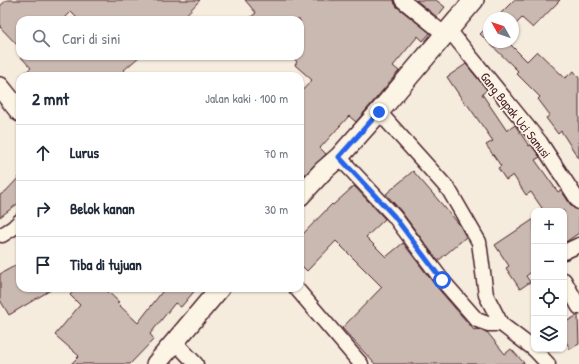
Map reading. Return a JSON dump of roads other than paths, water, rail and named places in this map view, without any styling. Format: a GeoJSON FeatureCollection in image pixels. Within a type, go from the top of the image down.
{"type":"FeatureCollection","features":[{"type":"Feature","properties":{"kind":"main road"},"geometry":{"type":"LineString","coordinates":[[304,192],[323,171],[339,157],[379,112],[474,0]]}},
{"type":"Feature","properties":{"kind":"main road"},"geometry":{"type":"LineString","coordinates":[[0,87],[16,107]]}},
{"type":"Feature","properties":{"kind":"main road"},"geometry":{"type":"LineString","coordinates":[[156,364],[217,292]]}},
{"type":"Feature","properties":{"kind":"street","name":"Gang Bapak Uci Sanusi"},"geometry":{"type":"LineString","coordinates":[[402,0],[438,29],[446,33],[540,142],[579,202]]}},
{"type":"Feature","properties":{"kind":"street"},"geometry":{"type":"LineString","coordinates":[[379,112],[449,190],[479,242],[486,295],[501,324],[531,347]]}},
{"type":"Feature","properties":{"kind":"street"},"geometry":{"type":"LineString","coordinates":[[339,157],[394,216],[442,280],[477,320],[488,324],[501,324]]}},
{"type":"Feature","properties":{"kind":"street"},"geometry":{"type":"LineString","coordinates":[[2,235],[16,225]]}},
{"type":"Feature","properties":{"kind":"street"},"geometry":{"type":"LineString","coordinates":[[567,251],[579,245]]}},
{"type":"Feature","properties":{"kind":"street"},"geometry":{"type":"LineString","coordinates":[[567,285],[579,307]]}},
{"type":"Feature","properties":{"kind":"street"},"geometry":{"type":"LineString","coordinates":[[299,292],[361,364]]}},
{"type":"Feature","properties":{"kind":"street"},"geometry":{"type":"LineString","coordinates":[[175,342],[196,364]]}},
{"type":"Feature","properties":{"kind":"street"},"geometry":{"type":"LineString","coordinates":[[537,352],[548,364]]}}]}
